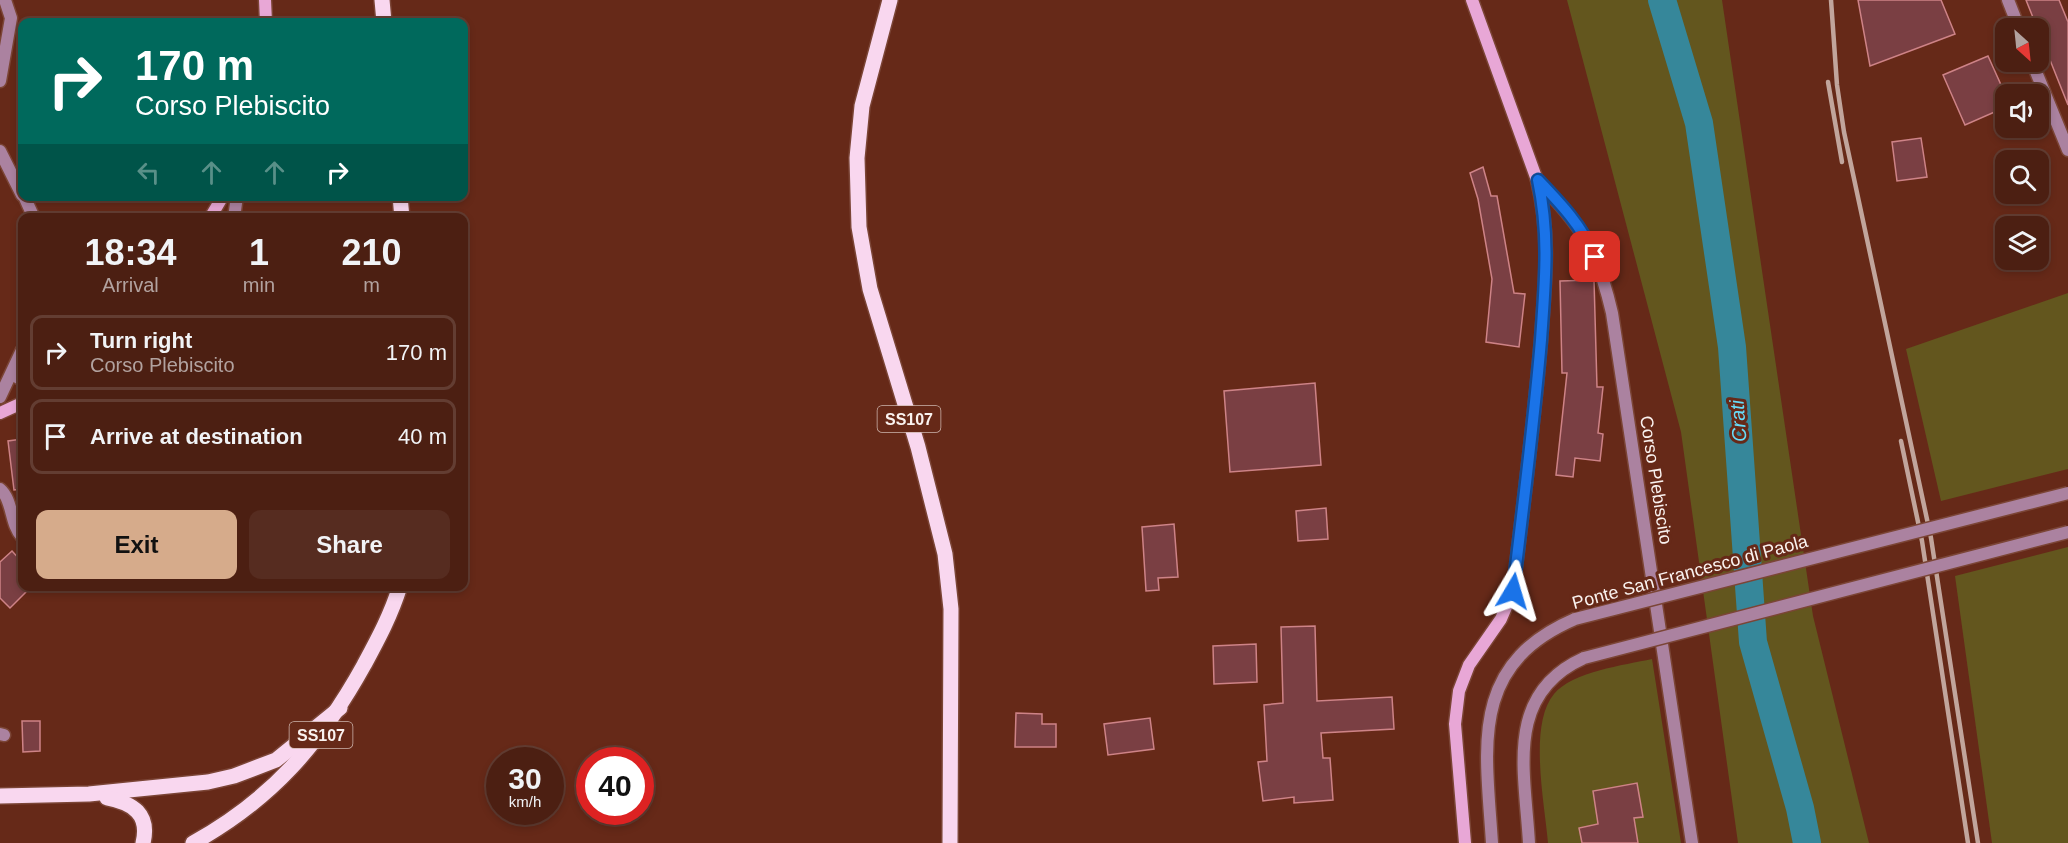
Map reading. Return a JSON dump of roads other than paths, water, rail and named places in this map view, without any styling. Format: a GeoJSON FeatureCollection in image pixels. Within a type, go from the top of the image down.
{"type":"FeatureCollection","features":[{"type":"Feature","properties":{"kind":"main road"},"geometry":{"type":"LineString","coordinates":[[382,0],[384,18]]}},
{"type":"Feature","properties":{"kind":"main road","name":"SS107"},"geometry":{"type":"LineString","coordinates":[[890,0],[862,106],[858,158],[858,226],[870,288],[918,447],[945,554],[951,609],[950,843]]}},
{"type":"Feature","properties":{"kind":"main road","name":"SS107"},"geometry":{"type":"LineString","coordinates":[[192,843],[236,816],[287,774],[311,748],[340,708],[391,616],[398,591]]}},
{"type":"Feature","properties":{"kind":"main road"},"geometry":{"type":"LineString","coordinates":[[0,796],[89,795],[208,782],[252,772],[276,760],[340,708]]}},
{"type":"Feature","properties":{"kind":"main road"},"geometry":{"type":"LineString","coordinates":[[89,795],[125,801],[140,814],[146,829],[142,843]]}},
{"type":"Feature","properties":{"kind":"street"},"geometry":{"type":"LineString","coordinates":[[0,81],[11,18],[5,0]]}},
{"type":"Feature","properties":{"kind":"street"},"geometry":{"type":"LineString","coordinates":[[265,0],[266,18]]}},
{"type":"Feature","properties":{"kind":"street"},"geometry":{"type":"LineString","coordinates":[[1465,843],[1455,724],[1460,691],[1469,665],[1501,619],[1513,591],[1538,381],[1548,248],[1544,206],[1538,180],[1472,0]]}},
{"type":"Feature","properties":{"kind":"street"},"geometry":{"type":"LineString","coordinates":[[2008,0],[2015,18]]}},
{"type":"Feature","properties":{"kind":"street"},"geometry":{"type":"LineString","coordinates":[[2036,72],[2068,150]]}},
{"type":"Feature","properties":{"kind":"street"},"geometry":{"type":"LineString","coordinates":[[0,151],[18,186]]}},
{"type":"Feature","properties":{"kind":"street","name":"Corso Plebiscito"},"geometry":{"type":"LineString","coordinates":[[1538,180],[1570,213],[1587,239],[1603,275],[1612,313],[1692,843]]}},
{"type":"Feature","properties":{"kind":"street"},"geometry":{"type":"LineString","coordinates":[[0,397],[17,377]]}},
{"type":"Feature","properties":{"kind":"street"},"geometry":{"type":"LineString","coordinates":[[0,413],[18,405]]}},
{"type":"Feature","properties":{"kind":"street"},"geometry":{"type":"LineString","coordinates":[[0,489],[5,493],[18,529]]}},
{"type":"Feature","properties":{"kind":"street","name":"Ponte San Francesco di Paola"},"geometry":{"type":"LineString","coordinates":[[1492,843],[1486,745],[1493,698],[1512,667],[1536,642],[1557,627],[1575,619],[2068,493]]}},
{"type":"Feature","properties":{"kind":"street"},"geometry":{"type":"LineString","coordinates":[[1529,843],[1523,742],[1526,722],[1534,699],[1563,667],[1584,657],[2068,532]]}},
{"type":"Feature","properties":{"kind":"waterway","name":"Crati"},"geometry":{"type":"LineString","coordinates":[[1662,0],[1699,123],[1732,347],[1753,642],[1800,808],[1807,843]]}},
{"type":"Feature","properties":{"kind":"railway"},"geometry":{"type":"LineString","coordinates":[[1831,0],[1837,85],[1844,132],[1931,538],[1978,843]]}},
{"type":"Feature","properties":{"kind":"railway"},"geometry":{"type":"LineString","coordinates":[[1828,82],[1842,162]]}},
{"type":"Feature","properties":{"kind":"railway"},"geometry":{"type":"LineString","coordinates":[[1901,441],[1922,541],[1968,843]]}}]}
